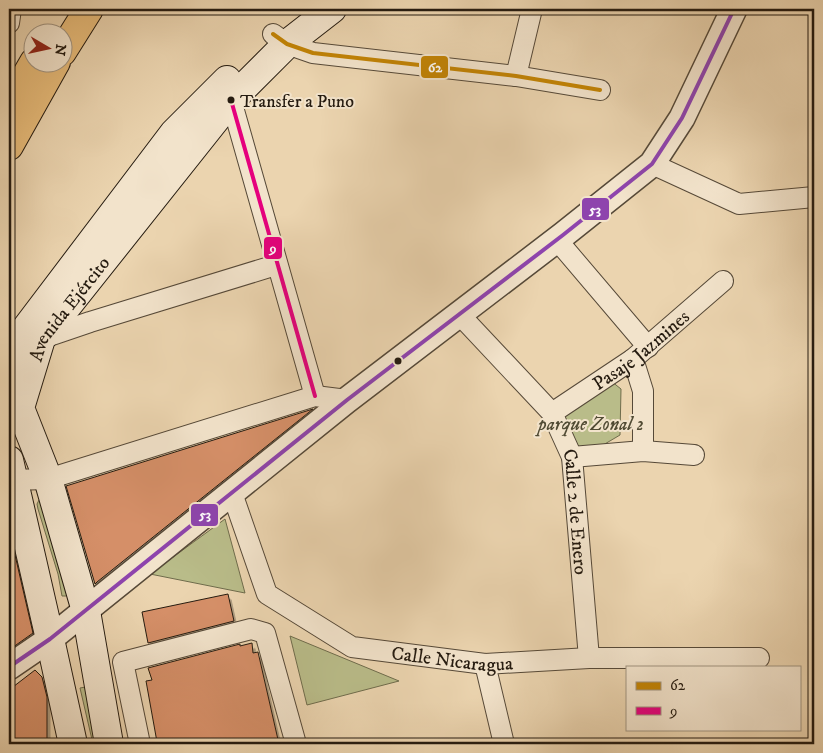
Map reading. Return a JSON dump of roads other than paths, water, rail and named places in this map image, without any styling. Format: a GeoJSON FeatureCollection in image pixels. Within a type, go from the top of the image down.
{"type":"FeatureCollection","features":[{"type":"Feature","properties":{"kind":"main road"},"geometry":{"type":"LineString","coordinates":[[58,22],[66,9]]}},
{"type":"Feature","properties":{"kind":"main road"},"geometry":{"type":"LineString","coordinates":[[72,36],[89,9]]}},
{"type":"Feature","properties":{"kind":"main road","name":"Avenida Ejército"},"geometry":{"type":"LineString","coordinates":[[109,744],[86,611],[48,479],[14,410],[31,337],[306,9]]}},
{"type":"Feature","properties":{"kind":"main road","name":"Avenida Ejército"},"geometry":{"type":"LineString","coordinates":[[9,370],[174,133],[280,39],[332,9]]}},
{"type":"Feature","properties":{"kind":"main road"},"geometry":{"type":"LineString","coordinates":[[9,105],[28,72]]}},
{"type":"Feature","properties":{"kind":"main road"},"geometry":{"type":"LineString","coordinates":[[11,138],[50,72]]}},
{"type":"Feature","properties":{"kind":"main road"},"geometry":{"type":"LineString","coordinates":[[10,473],[73,744]]}},
{"type":"Feature","properties":{"kind":"street"},"geometry":{"type":"LineString","coordinates":[[9,23],[10,9]]}},
{"type":"Feature","properties":{"kind":"street"},"geometry":{"type":"LineString","coordinates":[[516,76],[532,9]]}},
{"type":"Feature","properties":{"kind":"street"},"geometry":{"type":"LineString","coordinates":[[9,667],[86,611],[347,400],[652,164],[682,118],[734,9]]}},
{"type":"Feature","properties":{"kind":"street"},"geometry":{"type":"LineString","coordinates":[[280,39],[313,53],[516,76],[600,90]]}},
{"type":"Feature","properties":{"kind":"street"},"geometry":{"type":"LineString","coordinates":[[230,100],[315,396]]}},
{"type":"Feature","properties":{"kind":"street"},"geometry":{"type":"LineString","coordinates":[[652,164],[739,204],[814,197]]}},
{"type":"Feature","properties":{"kind":"street"},"geometry":{"type":"LineString","coordinates":[[556,240],[640,353],[644,451]]}},
{"type":"Feature","properties":{"kind":"street"},"geometry":{"type":"LineString","coordinates":[[31,337],[90,322],[276,265]]}},
{"type":"Feature","properties":{"kind":"street","name":"Pasaje Jazmines"},"geometry":{"type":"LineString","coordinates":[[552,413],[640,353],[723,281]]}},
{"type":"Feature","properties":{"kind":"street","name":"Calle 2 de Enero"},"geometry":{"type":"LineString","coordinates":[[460,314],[552,413],[572,457],[588,658]]}},
{"type":"Feature","properties":{"kind":"street"},"geometry":{"type":"LineString","coordinates":[[10,473],[48,479],[315,396],[347,400]]}},
{"type":"Feature","properties":{"kind":"street"},"geometry":{"type":"LineString","coordinates":[[572,457],[644,451],[694,454]]}},
{"type":"Feature","properties":{"kind":"street","name":"Calle Nicaragua"},"geometry":{"type":"LineString","coordinates":[[232,493],[267,594],[352,647],[485,664],[588,658],[759,658]]}},
{"type":"Feature","properties":{"kind":"street"},"geometry":{"type":"LineString","coordinates":[[140,744],[123,662],[251,629],[265,633],[296,744]]}},
{"type":"Feature","properties":{"kind":"street"},"geometry":{"type":"LineString","coordinates":[[485,664],[504,744]]}},
{"type":"Feature","properties":{"kind":"place","name":"Transfer a Puno"},"geometry":{"type":"Point","coordinates":[231,100]}},
{"type":"Feature","properties":{"kind":"park label","name":"parque Zonal 2"},"geometry":{"type":"Point","coordinates":[591,423]}}]}
